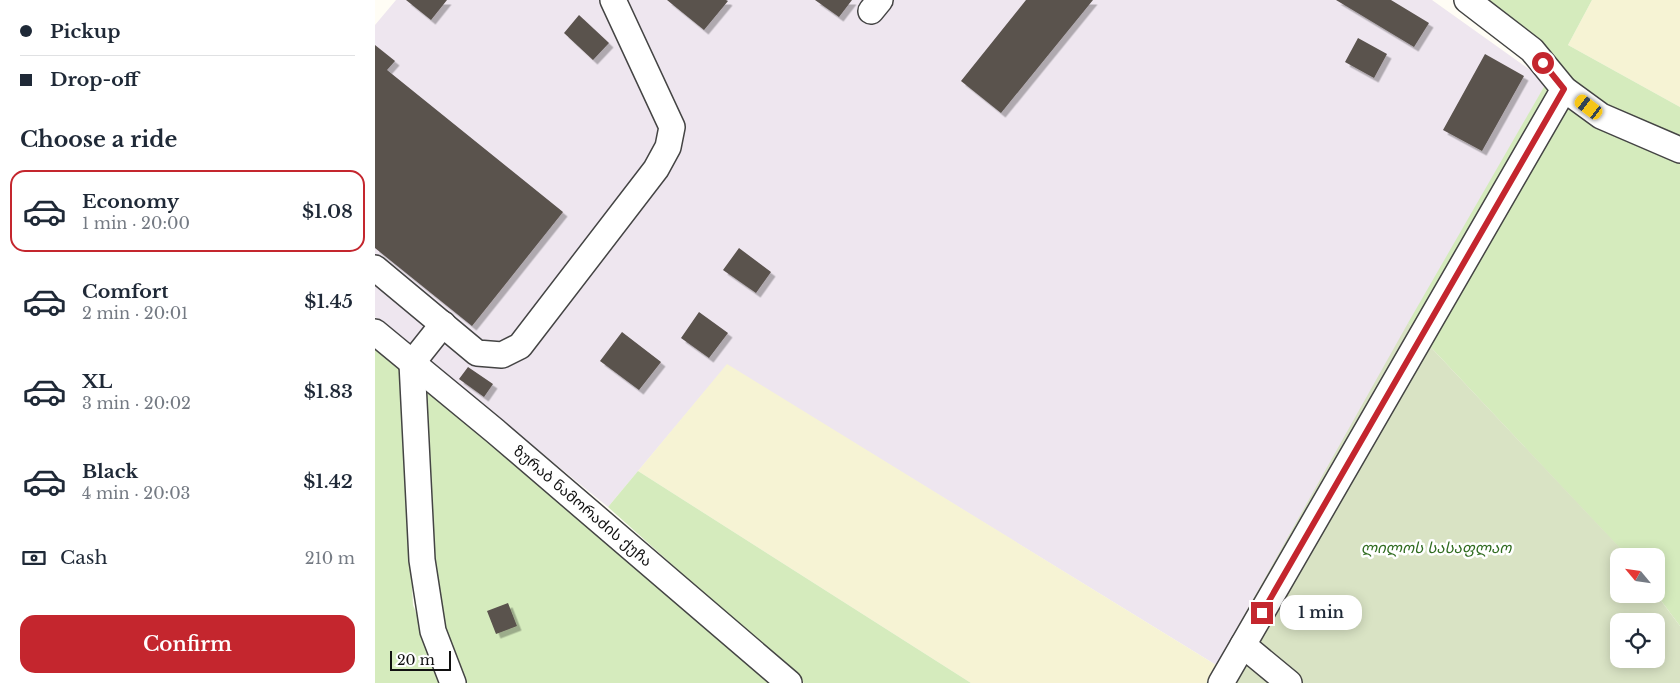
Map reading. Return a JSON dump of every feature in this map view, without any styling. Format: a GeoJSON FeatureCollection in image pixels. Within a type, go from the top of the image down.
{"type":"FeatureCollection","features":[{"type":"Feature","properties":{"kind":"street"},"geometry":{"type":"LineString","coordinates":[[375,268],[477,353],[502,355],[520,346],[656,168],[668,147],[672,127],[613,0]]}},
{"type":"Feature","properties":{"kind":"street"},"geometry":{"type":"LineString","coordinates":[[1467,0],[1532,50],[1564,89],[1601,116],[1680,150]]}},
{"type":"Feature","properties":{"kind":"street"},"geometry":{"type":"LineString","coordinates":[[1221,683],[1564,89]]}},
{"type":"Feature","properties":{"kind":"street"},"geometry":{"type":"LineString","coordinates":[[443,324],[412,363],[422,560],[433,631],[453,683]]}},
{"type":"Feature","properties":{"kind":"street","name":"ზურაბ ნამორაძის ქუჩა"},"geometry":{"type":"LineString","coordinates":[[375,332],[503,437],[789,683]]}},
{"type":"Feature","properties":{"kind":"street"},"geometry":{"type":"LineString","coordinates":[[1243,645],[1289,683]]}},
{"type":"Feature","properties":{"kind":"shaded area"},"geometry":{"type":"Polygon","coordinates":[[[396,0],[1432,0],[1547,82],[1216,665],[727,365],[608,507],[375,317],[375,25],[396,0]]]}},
{"type":"Feature","properties":{"kind":"shaded area"},"geometry":{"type":"Polygon","coordinates":[[[1592,0],[1680,0],[1680,107],[1568,45],[1592,0]]]}},
{"type":"Feature","properties":{"kind":"shaded area"},"geometry":{"type":"Polygon","coordinates":[[[727,364],[1216,665],[1206,683],[971,683],[638,471],[727,364]]]}},
{"type":"Feature","properties":{"kind":"green space"},"geometry":{"type":"Polygon","coordinates":[[[1483,0],[1592,0],[1568,45],[1680,107],[1680,626],[1663,603],[1665,603],[1665,548],[1619,548],[1408,323],[1556,66],[1547,47],[1511,18],[1483,0]]]}},
{"type":"Feature","properties":{"kind":"green space","name":"ლილოს სასაფლაო"},"geometry":{"type":"Polygon","coordinates":[[[1408,323],[1620,548],[1610,548],[1610,603],[1663,603],[1680,626],[1680,683],[1206,683],[1408,323]]]}},
{"type":"Feature","properties":{"kind":"green space"},"geometry":{"type":"Polygon","coordinates":[[[375,344],[400,365],[413,605],[443,683],[375,683],[375,344]]]}},
{"type":"Feature","properties":{"kind":"green space"},"geometry":{"type":"Polygon","coordinates":[[[419,377],[775,683],[461,683],[437,622],[419,377]]]}},
{"type":"Feature","properties":{"kind":"green space"},"geometry":{"type":"Polygon","coordinates":[[[638,471],[971,683],[804,683],[608,507],[638,471]]]}},
{"type":"Feature","properties":{"kind":"building"},"geometry":{"type":"Polygon","coordinates":[[[406,0],[447,0],[431,20],[406,0]]]}},
{"type":"Feature","properties":{"kind":"building"},"geometry":{"type":"Polygon","coordinates":[[[667,0],[726,0],[728,1],[704,30],[667,0]]]}},
{"type":"Feature","properties":{"kind":"building"},"geometry":{"type":"Polygon","coordinates":[[[815,0],[852,0],[839,17],[815,0]]]}},
{"type":"Feature","properties":{"kind":"building"},"geometry":{"type":"Polygon","coordinates":[[[1026,0],[1093,0],[1001,113],[961,81],[1026,0]]]}},
{"type":"Feature","properties":{"kind":"building"},"geometry":{"type":"Polygon","coordinates":[[[1336,0],[1391,0],[1429,23],[1414,47],[1336,0]]]}},
{"type":"Feature","properties":{"kind":"building"},"geometry":{"type":"Polygon","coordinates":[[[579,15],[609,43],[593,60],[564,33],[579,15]]]}},
{"type":"Feature","properties":{"kind":"building"},"geometry":{"type":"Polygon","coordinates":[[[1358,38],[1387,54],[1374,78],[1345,62],[1358,38]]]}},
{"type":"Feature","properties":{"kind":"building"},"geometry":{"type":"Polygon","coordinates":[[[375,45],[395,61],[387,70],[563,212],[472,326],[375,248],[375,45]]]}},
{"type":"Feature","properties":{"kind":"building"},"geometry":{"type":"Polygon","coordinates":[[[1485,54],[1524,76],[1482,151],[1443,130],[1485,54]]]}},
{"type":"Feature","properties":{"kind":"building"},"geometry":{"type":"Polygon","coordinates":[[[739,248],[771,272],[756,293],[723,270],[739,248]]]}},
{"type":"Feature","properties":{"kind":"building"},"geometry":{"type":"Polygon","coordinates":[[[699,312],[728,333],[709,358],[681,338],[699,312]]]}},
{"type":"Feature","properties":{"kind":"building"},"geometry":{"type":"Polygon","coordinates":[[[622,332],[661,362],[639,390],[600,361],[622,332]]]}},
{"type":"Feature","properties":{"kind":"building"},"geometry":{"type":"Polygon","coordinates":[[[468,367],[493,384],[484,397],[459,379],[468,367]]]}},
{"type":"Feature","properties":{"kind":"building"},"geometry":{"type":"Polygon","coordinates":[[[508,603],[517,626],[496,634],[487,611],[508,603]]]}},
{"type":"Feature","properties":{"kind":"route"},"geometry":{"type":"LineString","coordinates":[[1262,613],[1564,89],[1543,63]]}}]}
